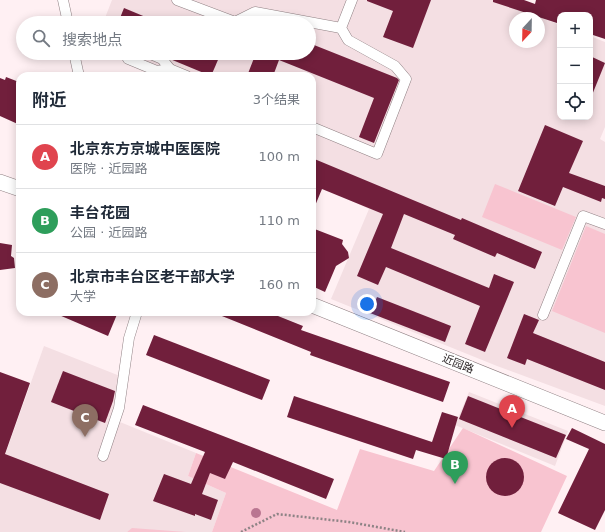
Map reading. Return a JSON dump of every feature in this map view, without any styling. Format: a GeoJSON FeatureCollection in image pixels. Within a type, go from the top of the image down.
{"type":"FeatureCollection","features":[{"type":"Feature","properties":{"kind":"street"},"geometry":{"type":"LineString","coordinates":[[63,0],[66,16]]}},
{"type":"Feature","properties":{"kind":"street"},"geometry":{"type":"LineString","coordinates":[[177,0],[219,16]]}},
{"type":"Feature","properties":{"kind":"street"},"geometry":{"type":"LineString","coordinates":[[340,28],[352,0]]}},
{"type":"Feature","properties":{"kind":"street"},"geometry":{"type":"LineString","coordinates":[[247,16],[255,12],[276,16]]}},
{"type":"Feature","properties":{"kind":"street"},"geometry":{"type":"LineString","coordinates":[[316,23],[340,28],[348,40],[395,66],[406,80],[378,154],[316,129]]}},
{"type":"Feature","properties":{"kind":"street"},"geometry":{"type":"LineString","coordinates":[[76,60],[78,72]]}},
{"type":"Feature","properties":{"kind":"street"},"geometry":{"type":"LineString","coordinates":[[130,60],[157,71],[170,69]]}},
{"type":"Feature","properties":{"kind":"street"},"geometry":{"type":"LineString","coordinates":[[163,60],[170,69],[177,72]]}},
{"type":"Feature","properties":{"kind":"street"},"geometry":{"type":"LineString","coordinates":[[0,182],[16,188]]}},
{"type":"Feature","properties":{"kind":"street"},"geometry":{"type":"LineString","coordinates":[[543,315],[583,216],[605,224]]}},
{"type":"Feature","properties":{"kind":"street","name":"近园路"},"geometry":{"type":"LineString","coordinates":[[316,307],[605,423]]}},
{"type":"Feature","properties":{"kind":"street"},"geometry":{"type":"LineString","coordinates":[[103,456],[119,408],[129,338],[136,316]]}},
{"type":"Feature","properties":{"kind":"path"},"geometry":{"type":"LineString","coordinates":[[241,532],[277,514],[349,522],[405,532]]}},
{"type":"Feature","properties":{"kind":"shaded area"},"geometry":{"type":"Polygon","coordinates":[[[112,0],[495,0],[526,12],[509,12],[509,48],[545,48],[545,19],[557,24],[557,120],[593,120],[593,37],[605,42],[605,127],[600,139],[605,142],[605,406],[497,366],[331,299],[369,209],[316,185],[316,72],[152,72],[124,60],[316,60],[316,16],[106,16],[112,0]]]}},
{"type":"Feature","properties":{"kind":"shaded area"},"geometry":{"type":"Polygon","coordinates":[[[495,184],[576,217],[562,250],[482,217],[495,184]]]}},
{"type":"Feature","properties":{"kind":"shaded area"},"geometry":{"type":"Polygon","coordinates":[[[586,226],[605,234],[605,333],[552,311],[586,226]]]}},
{"type":"Feature","properties":{"kind":"shaded area"},"geometry":{"type":"Polygon","coordinates":[[[44,346],[120,376],[113,416],[120,422],[196,453],[188,476],[226,493],[212,532],[130,530],[127,532],[0,532],[0,469],[44,346]]]}},
{"type":"Feature","properties":{"kind":"shaded area"},"geometry":{"type":"Polygon","coordinates":[[[469,392],[568,431],[555,466],[455,425],[469,392]]]}},
{"type":"Feature","properties":{"kind":"shaded area"},"geometry":{"type":"Polygon","coordinates":[[[463,428],[567,476],[541,532],[212,532],[226,493],[188,476],[196,453],[337,510],[360,449],[434,471],[463,428]]]}},
{"type":"Feature","properties":{"kind":"shaded area"},"geometry":{"type":"Polygon","coordinates":[[[132,528],[186,532],[127,532],[132,528]]]}},
{"type":"Feature","properties":{"kind":"building"},"geometry":{"type":"Polygon","coordinates":[[[367,0],[431,0],[413,48],[383,37],[393,11],[367,0]]]}},
{"type":"Feature","properties":{"kind":"building"},"geometry":{"type":"Polygon","coordinates":[[[493,0],[524,0],[535,4],[536,0],[605,0],[605,39],[593,35],[593,12],[557,12],[557,23],[545,19],[545,12],[523,12],[493,2],[493,0]]]}},
{"type":"Feature","properties":{"kind":"building"},"geometry":{"type":"Polygon","coordinates":[[[124,8],[143,16],[121,16],[124,8]]]}},
{"type":"Feature","properties":{"kind":"building"},"geometry":{"type":"Polygon","coordinates":[[[316,46],[399,80],[374,143],[359,137],[374,98],[316,75],[316,72],[309,72],[279,60],[316,60],[316,46]]]}},
{"type":"Feature","properties":{"kind":"building"},"geometry":{"type":"Polygon","coordinates":[[[593,57],[605,63],[593,93],[593,57]]]}},
{"type":"Feature","properties":{"kind":"building"},"geometry":{"type":"Polygon","coordinates":[[[172,60],[218,60],[213,72],[201,72],[172,60]]]}},
{"type":"Feature","properties":{"kind":"building"},"geometry":{"type":"Polygon","coordinates":[[[253,60],[279,60],[274,72],[249,72],[253,60]]]}},
{"type":"Feature","properties":{"kind":"building"},"geometry":{"type":"Polygon","coordinates":[[[6,77],[16,81],[16,123],[0,116],[0,78],[5,80],[6,77]]]}},
{"type":"Feature","properties":{"kind":"building"},"geometry":{"type":"Polygon","coordinates":[[[545,125],[583,141],[569,173],[605,186],[605,199],[602,198],[601,202],[563,187],[555,206],[518,191],[545,125]]]}},
{"type":"Feature","properties":{"kind":"building"},"geometry":{"type":"Polygon","coordinates":[[[316,160],[461,220],[462,218],[542,252],[535,269],[497,253],[495,257],[453,239],[455,235],[404,214],[391,248],[489,288],[494,274],[514,282],[485,352],[465,344],[480,306],[386,267],[378,285],[357,276],[383,214],[322,189],[316,203],[316,160]]]}},
{"type":"Feature","properties":{"kind":"building"},"geometry":{"type":"Polygon","coordinates":[[[316,230],[343,240],[342,244],[348,252],[349,258],[336,266],[325,292],[316,288],[316,230]]]}},
{"type":"Feature","properties":{"kind":"building"},"geometry":{"type":"Polygon","coordinates":[[[0,243],[12,245],[11,256],[14,258],[15,268],[0,270],[0,243]]]}},
{"type":"Feature","properties":{"kind":"building"},"geometry":{"type":"Polygon","coordinates":[[[377,297],[451,326],[445,342],[370,313],[377,297]]]}},
{"type":"Feature","properties":{"kind":"building"},"geometry":{"type":"Polygon","coordinates":[[[524,314],[539,320],[533,333],[605,362],[605,390],[527,359],[525,365],[507,358],[524,314]]]}},
{"type":"Feature","properties":{"kind":"building"},"geometry":{"type":"Polygon","coordinates":[[[61,316],[116,316],[108,336],[61,316]]]}},
{"type":"Feature","properties":{"kind":"building"},"geometry":{"type":"Polygon","coordinates":[[[222,316],[278,316],[303,326],[301,330],[450,382],[443,402],[310,355],[311,352],[222,316]]]}},
{"type":"Feature","properties":{"kind":"building"},"geometry":{"type":"Polygon","coordinates":[[[154,335],[270,380],[262,400],[146,355],[154,335]]]}},
{"type":"Feature","properties":{"kind":"building"},"geometry":{"type":"Polygon","coordinates":[[[63,371],[115,391],[105,423],[51,402],[63,371]]]}},
{"type":"Feature","properties":{"kind":"building"},"geometry":{"type":"Polygon","coordinates":[[[0,372],[30,383],[5,454],[109,494],[100,520],[0,483],[0,372]]]}},
{"type":"Feature","properties":{"kind":"building"},"geometry":{"type":"Polygon","coordinates":[[[294,396],[432,442],[442,412],[458,417],[446,459],[416,450],[413,459],[287,417],[294,396]]]}},
{"type":"Feature","properties":{"kind":"building"},"geometry":{"type":"Polygon","coordinates":[[[468,396],[566,435],[556,458],[459,419],[468,396]]]}},
{"type":"Feature","properties":{"kind":"building"},"geometry":{"type":"Polygon","coordinates":[[[143,405],[334,479],[326,499],[233,462],[225,479],[210,473],[202,494],[218,500],[211,520],[153,501],[164,474],[191,484],[205,452],[135,425],[143,405]]]}},
{"type":"Feature","properties":{"kind":"building"},"geometry":{"type":"Polygon","coordinates":[[[572,428],[605,444],[605,510],[595,530],[558,513],[589,449],[566,439],[572,428]]]}},
{"type":"Feature","properties":{"kind":"building"},"geometry":{"type":"Polygon","coordinates":[[[501,458],[509,458],[519,463],[523,470],[523,484],[519,491],[509,496],[501,496],[491,491],[489,488],[486,481],[486,473],[491,463],[494,461],[501,458]]]}},
{"type":"Feature","properties":{"kind":"place","name":"北京东方京城中医医院"},"geometry":{"type":"Point","coordinates":[512,428]}},
{"type":"Feature","properties":{"kind":"place","name":"北京市丰台区老干部大学"},"geometry":{"type":"Point","coordinates":[85,437]}},
{"type":"Feature","properties":{"kind":"place","name":"丰台花园"},"geometry":{"type":"Point","coordinates":[455,484]}}]}
